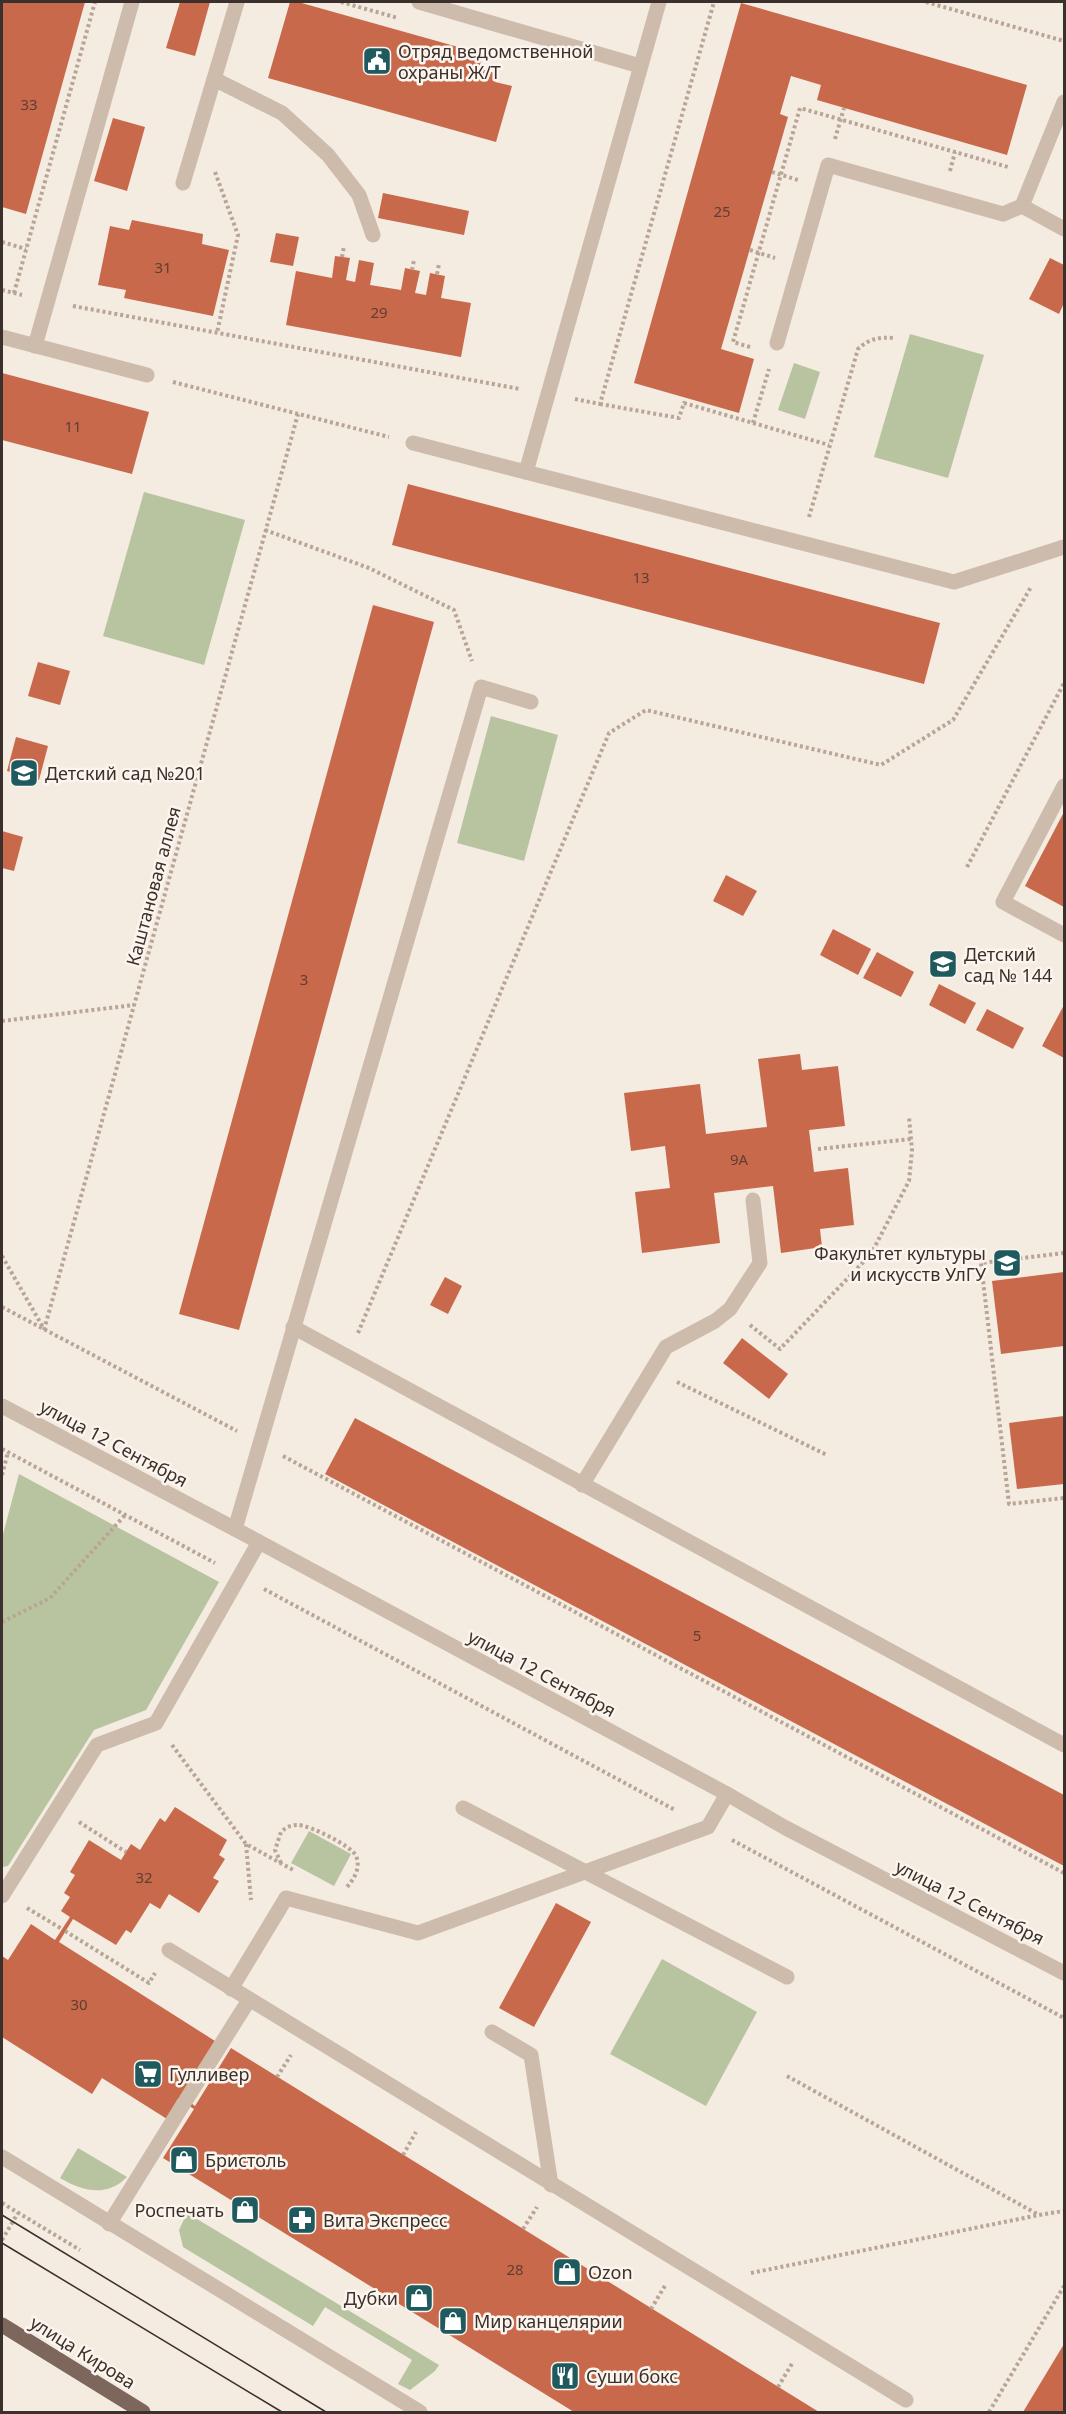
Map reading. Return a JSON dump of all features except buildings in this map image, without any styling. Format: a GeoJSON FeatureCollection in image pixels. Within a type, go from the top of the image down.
{"type":"FeatureCollection","features":[{"type":"Feature","properties":{"kind":"main road","name":"улица Кирова"},"geometry":{"type":"LineString","coordinates":[[2,2325],[143,2412]]}},
{"type":"Feature","properties":{"kind":"street"},"geometry":{"type":"LineString","coordinates":[[35,346],[132,2]]}},
{"type":"Feature","properties":{"kind":"street"},"geometry":{"type":"LineString","coordinates":[[183,183],[237,2]]}},
{"type":"Feature","properties":{"kind":"street"},"geometry":{"type":"LineString","coordinates":[[419,2],[640,66]]}},
{"type":"Feature","properties":{"kind":"street"},"geometry":{"type":"LineString","coordinates":[[526,472],[659,2]]}},
{"type":"Feature","properties":{"kind":"street"},"geometry":{"type":"LineString","coordinates":[[214,79],[282,113],[328,155],[359,195],[373,235]]}},
{"type":"Feature","properties":{"kind":"street"},"geometry":{"type":"LineString","coordinates":[[777,343],[828,165],[1003,214],[1022,206],[1065,102]]}},
{"type":"Feature","properties":{"kind":"street"},"geometry":{"type":"LineString","coordinates":[[1022,206],[1065,229]]}},
{"type":"Feature","properties":{"kind":"street"},"geometry":{"type":"LineString","coordinates":[[2,337],[147,375]]}},
{"type":"Feature","properties":{"kind":"street"},"geometry":{"type":"LineString","coordinates":[[413,443],[954,582],[1059,548]]}},
{"type":"Feature","properties":{"kind":"street"},"geometry":{"type":"LineString","coordinates":[[235,1529],[481,687],[531,702]]}},
{"type":"Feature","properties":{"kind":"street"},"geometry":{"type":"LineString","coordinates":[[1065,786],[1003,902],[1065,935]]}},
{"type":"Feature","properties":{"kind":"street"},"geometry":{"type":"LineString","coordinates":[[582,1485],[666,1347],[715,1321],[730,1309],[760,1263],[753,1200]]}},
{"type":"Feature","properties":{"kind":"street"},"geometry":{"type":"LineString","coordinates":[[293,1327],[348,1359],[1065,1745]]}},
{"type":"Feature","properties":{"kind":"street","name":"улица 12 Сентября"},"geometry":{"type":"LineString","coordinates":[[2,1406],[235,1529],[784,1827],[1065,1973]]}},
{"type":"Feature","properties":{"kind":"street"},"geometry":{"type":"LineString","coordinates":[[3,1895],[97,1745],[156,1723],[259,1542]]}},
{"type":"Feature","properties":{"kind":"street"},"geometry":{"type":"LineString","coordinates":[[231,1989],[286,1898],[418,1933],[708,1827],[726,1794]]}},
{"type":"Feature","properties":{"kind":"street"},"geometry":{"type":"LineString","coordinates":[[463,1808],[787,1977]]}},
{"type":"Feature","properties":{"kind":"street"},"geometry":{"type":"LineString","coordinates":[[169,1950],[906,2400]]}},
{"type":"Feature","properties":{"kind":"street"},"geometry":{"type":"LineString","coordinates":[[109,2224],[249,2000]]}},
{"type":"Feature","properties":{"kind":"street"},"geometry":{"type":"LineString","coordinates":[[492,2032],[531,2055],[551,2185]]}},
{"type":"Feature","properties":{"kind":"street"},"geometry":{"type":"LineString","coordinates":[[2,2157],[420,2412]]}},
{"type":"Feature","properties":{"kind":"path"},"geometry":{"type":"LineString","coordinates":[[14,293],[95,2]]}},
{"type":"Feature","properties":{"kind":"path"},"geometry":{"type":"LineString","coordinates":[[341,2],[398,18]]}},
{"type":"Feature","properties":{"kind":"path"},"geometry":{"type":"LineString","coordinates":[[600,404],[714,2]]}},
{"type":"Feature","properties":{"kind":"path"},"geometry":{"type":"LineString","coordinates":[[926,2],[1065,41]]}},
{"type":"Feature","properties":{"kind":"path"},"geometry":{"type":"LineString","coordinates":[[215,170],[238,234],[217,333]]}},
{"type":"Feature","properties":{"kind":"path"},"geometry":{"type":"LineString","coordinates":[[2,242],[26,249]]}},
{"type":"Feature","properties":{"kind":"path"},"geometry":{"type":"LineString","coordinates":[[342,257],[344,246]]}},
{"type":"Feature","properties":{"kind":"path"},"geometry":{"type":"LineString","coordinates":[[412,270],[414,260]]}},
{"type":"Feature","properties":{"kind":"path"},"geometry":{"type":"LineString","coordinates":[[437,274],[439,264]]}},
{"type":"Feature","properties":{"kind":"path"},"geometry":{"type":"LineString","coordinates":[[2,290],[47,301],[531,391]]}},
{"type":"Feature","properties":{"kind":"path"},"geometry":{"type":"LineString","coordinates":[[801,543],[858,349],[867,340],[880,337],[895,338]]}},
{"type":"Feature","properties":{"kind":"path"},"geometry":{"type":"LineString","coordinates":[[753,423],[777,343]]}},
{"type":"Feature","properties":{"kind":"path"},"geometry":{"type":"LineString","coordinates":[[147,375],[413,443]]}},
{"type":"Feature","properties":{"kind":"path"},"geometry":{"type":"LineString","coordinates":[[548,394],[679,418],[684,403],[829,445]]}},
{"type":"Feature","properties":{"kind":"path","name":"Каштановая аллея"},"geometry":{"type":"LineString","coordinates":[[44,1330],[298,414]]}},
{"type":"Feature","properties":{"kind":"path"},"geometry":{"type":"LineString","coordinates":[[265,530],[369,568],[454,610],[481,687]]}},
{"type":"Feature","properties":{"kind":"path"},"geometry":{"type":"LineString","coordinates":[[348,1359],[609,733],[646,710],[881,765],[953,720],[1059,548]]}},
{"type":"Feature","properties":{"kind":"path"},"geometry":{"type":"LineString","coordinates":[[967,867],[1065,683]]}},
{"type":"Feature","properties":{"kind":"path"},"geometry":{"type":"LineString","coordinates":[[2,1021],[134,1005]]}},
{"type":"Feature","properties":{"kind":"path"},"geometry":{"type":"LineString","coordinates":[[730,1309],[780,1349],[871,1254],[909,1181],[912,1150],[909,1117]]}},
{"type":"Feature","properties":{"kind":"path"},"geometry":{"type":"LineString","coordinates":[[818,1149],[911,1139]]}},
{"type":"Feature","properties":{"kind":"path"},"geometry":{"type":"LineString","coordinates":[[1065,1253],[981,1263],[1009,1504],[1065,1498]]}},
{"type":"Feature","properties":{"kind":"path"},"geometry":{"type":"LineString","coordinates":[[2,1256],[44,1330]]}},
{"type":"Feature","properties":{"kind":"path"},"geometry":{"type":"LineString","coordinates":[[2,1307],[1065,1873]]}},
{"type":"Feature","properties":{"kind":"path"},"geometry":{"type":"LineString","coordinates":[[652,1370],[827,1455]]}},
{"type":"Feature","properties":{"kind":"path"},"geometry":{"type":"LineString","coordinates":[[2,1449],[1065,2018]]}},
{"type":"Feature","properties":{"kind":"path"},"geometry":{"type":"LineString","coordinates":[[2,1475],[8,1452]]}},
{"type":"Feature","properties":{"kind":"path"},"geometry":{"type":"LineString","coordinates":[[2,1622],[50,1598],[125,1515]]}},
{"type":"Feature","properties":{"kind":"path"},"geometry":{"type":"LineString","coordinates":[[156,1723],[246,1844],[300,1874]]}},
{"type":"Feature","properties":{"kind":"path"},"geometry":{"type":"LineString","coordinates":[[57,1809],[126,1852]]}},
{"type":"Feature","properties":{"kind":"path"},"geometry":{"type":"LineString","coordinates":[[281,1863],[275,1850],[280,1832],[291,1826],[311,1827],[349,1848],[357,1857],[355,1876],[347,1887],[341,1890]]}},
{"type":"Feature","properties":{"kind":"path"},"geometry":{"type":"LineString","coordinates":[[246,1844],[252,1908],[273,1920]]}},
{"type":"Feature","properties":{"kind":"path"},"geometry":{"type":"LineString","coordinates":[[3,1895],[149,1983],[169,1950]]}},
{"type":"Feature","properties":{"kind":"path"},"geometry":{"type":"LineString","coordinates":[[277,2077],[292,2053]]}},
{"type":"Feature","properties":{"kind":"path"},"geometry":{"type":"LineString","coordinates":[[787,2076],[1039,2215]]}},
{"type":"Feature","properties":{"kind":"path"},"geometry":{"type":"LineString","coordinates":[[403,2155],[418,2130]]}},
{"type":"Feature","properties":{"kind":"path"},"geometry":{"type":"LineString","coordinates":[[2,2203],[80,2250]]}},
{"type":"Feature","properties":{"kind":"path"},"geometry":{"type":"LineString","coordinates":[[523,2229],[539,2204]]}},
{"type":"Feature","properties":{"kind":"path"},"geometry":{"type":"LineString","coordinates":[[712,2281],[1065,2211]]}},
{"type":"Feature","properties":{"kind":"path"},"geometry":{"type":"LineString","coordinates":[[2,2240],[18,2213]]}},
{"type":"Feature","properties":{"kind":"path"},"geometry":{"type":"LineString","coordinates":[[651,2309],[667,2282]]}},
{"type":"Feature","properties":{"kind":"path"},"geometry":{"type":"LineString","coordinates":[[989,2412],[1065,2286]]}},
{"type":"Feature","properties":{"kind":"path"},"geometry":{"type":"LineString","coordinates":[[778,2387],[795,2360]]}},
{"type":"Feature","properties":{"kind":"green space"},"geometry":{"type":"Polygon","coordinates":[[[910,334],[984,355],[948,478],[874,457],[910,334]]]}},
{"type":"Feature","properties":{"kind":"green space"},"geometry":{"type":"Polygon","coordinates":[[[794,363],[820,372],[805,419],[778,410],[794,363]]]}},
{"type":"Feature","properties":{"kind":"green space"},"geometry":{"type":"Polygon","coordinates":[[[144,492],[245,520],[204,665],[103,636],[144,492]]]}},
{"type":"Feature","properties":{"kind":"green space"},"geometry":{"type":"Polygon","coordinates":[[[491,716],[558,735],[524,861],[457,843],[491,716]]]}},
{"type":"Feature","properties":{"kind":"green space"},"geometry":{"type":"Polygon","coordinates":[[[19,1474],[219,1582],[146,1710],[94,1730],[8,1866],[2,1867],[2,1538],[19,1474]]]}},
{"type":"Feature","properties":{"kind":"green space"},"geometry":{"type":"Polygon","coordinates":[[[309,1831],[351,1854],[334,1886],[291,1863],[309,1831]]]}},
{"type":"Feature","properties":{"kind":"green space"},"geometry":{"type":"Polygon","coordinates":[[[662,1959],[757,2012],[706,2106],[610,2054],[662,1959]]]}},
{"type":"Feature","properties":{"kind":"green space"},"geometry":{"type":"Polygon","coordinates":[[[78,2148],[127,2177],[119,2184],[102,2190],[85,2189],[60,2178],[78,2148]]]}},
{"type":"Feature","properties":{"kind":"green space"},"geometry":{"type":"Polygon","coordinates":[[[187,2213],[439,2365],[435,2371],[410,2390],[398,2384],[412,2360],[325,2307],[313,2326],[183,2247],[179,2230],[187,2213]]]}},
{"type":"Feature","properties":{"kind":"tram line"},"geometry":{"type":"LineString","coordinates":[[2,2215],[326,2412]]}},
{"type":"Feature","properties":{"kind":"tram line"},"geometry":{"type":"LineString","coordinates":[[2,2243],[282,2412]]}},
{"type":"Feature","properties":{"kind":"place","name":"Отряд ведомственной охраны Ж/Т"},"geometry":{"type":"Point","coordinates":[377,61]}},
{"type":"Feature","properties":{"kind":"place","name":"Детский сад №201"},"geometry":{"type":"Point","coordinates":[24,773]}},
{"type":"Feature","properties":{"kind":"place","name":"Детский сад № 144"},"geometry":{"type":"Point","coordinates":[943,964]}},
{"type":"Feature","properties":{"kind":"place","name":"Факультет культуры и искусств УлГУ"},"geometry":{"type":"Point","coordinates":[1007,1263]}},
{"type":"Feature","properties":{"kind":"place","name":"Гулливер"},"geometry":{"type":"Point","coordinates":[148,2074]}},
{"type":"Feature","properties":{"kind":"place","name":"Бристоль"},"geometry":{"type":"Point","coordinates":[184,2160]}},
{"type":"Feature","properties":{"kind":"place","name":"Роспечать"},"geometry":{"type":"Point","coordinates":[245,2210]}},
{"type":"Feature","properties":{"kind":"place","name":"Вита Экспресс"},"geometry":{"type":"Point","coordinates":[302,2220]}},
{"type":"Feature","properties":{"kind":"place","name":"Ozon"},"geometry":{"type":"Point","coordinates":[567,2272]}},
{"type":"Feature","properties":{"kind":"place","name":"Дубки"},"geometry":{"type":"Point","coordinates":[419,2298]}},
{"type":"Feature","properties":{"kind":"place","name":"Мир канцелярии"},"geometry":{"type":"Point","coordinates":[453,2321]}},
{"type":"Feature","properties":{"kind":"place","name":"Суши бокс"},"geometry":{"type":"Point","coordinates":[565,2376]}}]}
